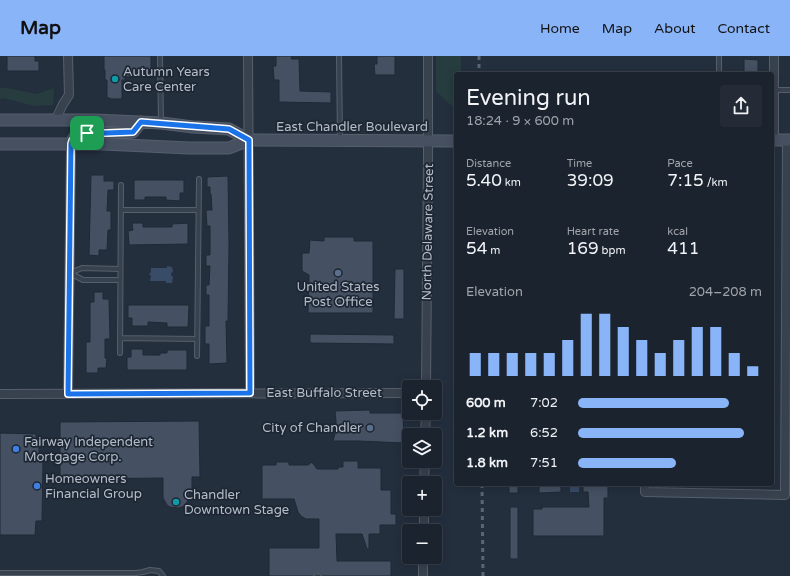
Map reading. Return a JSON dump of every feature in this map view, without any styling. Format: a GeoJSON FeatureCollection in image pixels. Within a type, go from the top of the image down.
{"type":"FeatureCollection","features":[{"type":"Feature","properties":{"kind":"main road","name":"East Chandler Boulevard"},"geometry":{"type":"LineString","coordinates":[[0,120],[56,119],[161,123],[229,129],[249,140]]}},
{"type":"Feature","properties":{"kind":"main road"},"geometry":{"type":"LineString","coordinates":[[71,144],[73,138],[80,134],[133,132],[141,122]]}},
{"type":"Feature","properties":{"kind":"main road","name":"East Chandler Boulevard"},"geometry":{"type":"LineString","coordinates":[[0,144],[104,144],[189,148],[229,148],[249,140],[454,141]]}},
{"type":"Feature","properties":{"kind":"main road"},"geometry":{"type":"LineString","coordinates":[[774,140],[789,140]]}},
{"type":"Feature","properties":{"kind":"street"},"geometry":{"type":"LineString","coordinates":[[56,119],[69,95],[68,56]]}},
{"type":"Feature","properties":{"kind":"street"},"geometry":{"type":"LineString","coordinates":[[248,56],[250,393]]}},
{"type":"Feature","properties":{"kind":"street","name":"North Delaware Street"},"geometry":{"type":"LineString","coordinates":[[426,380],[428,56]]}},
{"type":"Feature","properties":{"kind":"street"},"geometry":{"type":"LineString","coordinates":[[774,56],[774,90]]}},
{"type":"Feature","properties":{"kind":"street"},"geometry":{"type":"LineString","coordinates":[[645,488],[785,495],[789,140]]}},
{"type":"Feature","properties":{"kind":"street"},"geometry":{"type":"LineString","coordinates":[[68,394],[71,144]]}},
{"type":"Feature","properties":{"kind":"street","name":"East Buffalo Street"},"geometry":{"type":"LineString","coordinates":[[0,394],[402,393]]}},
{"type":"Feature","properties":{"kind":"street"},"geometry":{"type":"LineString","coordinates":[[423,564],[423,576]]}},
{"type":"Feature","properties":{"kind":"lane"},"geometry":{"type":"LineString","coordinates":[[160,56],[161,123]]}},
{"type":"Feature","properties":{"kind":"lane"},"geometry":{"type":"LineString","coordinates":[[339,56],[340,141]]}},
{"type":"Feature","properties":{"kind":"lane"},"geometry":{"type":"LineString","coordinates":[[719,56],[719,72]]}},
{"type":"Feature","properties":{"kind":"lane"},"geometry":{"type":"LineString","coordinates":[[774,90],[790,90]]}},
{"type":"Feature","properties":{"kind":"lane"},"geometry":{"type":"LineString","coordinates":[[197,356],[199,179]]}},
{"type":"Feature","properties":{"kind":"lane"},"geometry":{"type":"LineString","coordinates":[[120,353],[121,185]]}},
{"type":"Feature","properties":{"kind":"lane"},"geometry":{"type":"LineString","coordinates":[[121,210],[198,210]]}},
{"type":"Feature","properties":{"kind":"lane"},"geometry":{"type":"LineString","coordinates":[[70,273],[82,268],[120,269]]}},
{"type":"Feature","properties":{"kind":"lane"},"geometry":{"type":"LineString","coordinates":[[70,273],[83,280],[120,280]]}},
{"type":"Feature","properties":{"kind":"lane"},"geometry":{"type":"LineString","coordinates":[[120,338],[197,339]]}},
{"type":"Feature","properties":{"kind":"lane"},"geometry":{"type":"LineString","coordinates":[[0,573],[136,573],[150,570],[159,571],[163,576]]}},
{"type":"Feature","properties":{"kind":"path"},"geometry":{"type":"LineString","coordinates":[[314,576],[314,573],[321,573],[321,576]]}},
{"type":"Feature","properties":{"kind":"green space"},"geometry":{"type":"Polygon","coordinates":[[[436,56],[461,56],[461,72],[454,72],[454,108],[436,91],[436,56]]]}},
{"type":"Feature","properties":{"kind":"green space"},"geometry":{"type":"Polygon","coordinates":[[[0,88],[37,94],[54,88],[53,105],[34,106],[3,98],[0,99],[0,88]]]}},
{"type":"Feature","properties":{"kind":"water"},"geometry":{"type":"Polygon","coordinates":[[[167,266],[172,267],[172,283],[166,283],[166,281],[150,281],[151,276],[149,274],[151,272],[151,268],[167,268],[167,266]]]}},
{"type":"Feature","properties":{"kind":"water"},"geometry":{"type":"Polygon","coordinates":[[[570,486],[579,486],[579,492],[570,492],[570,486]]]}},
{"type":"Feature","properties":{"kind":"building"},"geometry":{"type":"Polygon","coordinates":[[[7,56],[35,56],[35,61],[39,61],[39,71],[7,71],[7,56]]]}},
{"type":"Feature","properties":{"kind":"building","name":"Autumn Years Care Center"},"geometry":{"type":"Polygon","coordinates":[[[104,56],[151,56],[151,77],[125,77],[125,80],[122,80],[122,99],[107,98],[107,80],[105,80],[104,56]]]}},
{"type":"Feature","properties":{"kind":"building"},"geometry":{"type":"Polygon","coordinates":[[[276,56],[292,56],[291,59],[299,59],[300,91],[331,92],[331,103],[279,102],[279,80],[274,80],[273,66],[276,66],[276,56]]]}},
{"type":"Feature","properties":{"kind":"building"},"geometry":{"type":"Polygon","coordinates":[[[377,56],[395,56],[395,75],[375,75],[374,64],[377,64],[377,56]]]}},
{"type":"Feature","properties":{"kind":"building"},"geometry":{"type":"Polygon","coordinates":[[[744,59],[758,60],[758,72],[744,72],[744,59]]]}},
{"type":"Feature","properties":{"kind":"building"},"geometry":{"type":"Polygon","coordinates":[[[91,175],[104,175],[104,181],[114,181],[114,190],[108,190],[107,211],[111,211],[111,230],[108,230],[107,250],[99,250],[99,256],[89,255],[91,175]]]}},
{"type":"Feature","properties":{"kind":"building"},"geometry":{"type":"Polygon","coordinates":[[[228,176],[229,245],[228,321],[226,321],[227,363],[209,364],[209,344],[205,344],[205,326],[209,326],[209,295],[206,295],[206,285],[209,285],[210,266],[206,266],[206,255],[210,255],[210,226],[207,226],[206,210],[212,210],[210,187],[207,187],[207,177],[228,176]]]}},
{"type":"Feature","properties":{"kind":"building"},"geometry":{"type":"Polygon","coordinates":[[[134,180],[184,180],[184,193],[180,193],[180,201],[166,200],[166,197],[145,197],[145,200],[134,200],[134,180]]]}},
{"type":"Feature","properties":{"kind":"building"},"geometry":{"type":"Polygon","coordinates":[[[132,223],[143,223],[143,227],[172,227],[172,224],[188,223],[188,244],[129,245],[128,231],[133,230],[132,223]]]}},
{"type":"Feature","properties":{"kind":"building"},"geometry":{"type":"Polygon","coordinates":[[[324,237],[354,237],[354,241],[373,241],[373,313],[308,313],[309,275],[302,271],[302,253],[309,253],[310,240],[324,241],[324,237]]]}},
{"type":"Feature","properties":{"kind":"building"},"geometry":{"type":"Polygon","coordinates":[[[395,269],[404,269],[404,319],[394,319],[395,269]]]}},
{"type":"Feature","properties":{"kind":"building"},"geometry":{"type":"Polygon","coordinates":[[[94,292],[103,292],[103,299],[109,299],[110,339],[105,339],[105,358],[107,358],[106,368],[98,368],[98,373],[86,373],[86,342],[90,342],[90,302],[94,302],[94,292]]]}},
{"type":"Feature","properties":{"kind":"building"},"geometry":{"type":"Polygon","coordinates":[[[128,305],[189,305],[188,327],[167,327],[167,323],[148,322],[148,326],[132,326],[132,318],[128,318],[128,305]]]}},
{"type":"Feature","properties":{"kind":"building"},"geometry":{"type":"Polygon","coordinates":[[[310,334],[394,335],[394,344],[310,343],[310,334]]]}},
{"type":"Feature","properties":{"kind":"building"},"geometry":{"type":"Polygon","coordinates":[[[131,349],[143,349],[143,355],[160,355],[160,353],[167,353],[167,350],[187,350],[187,370],[127,370],[127,357],[131,357],[131,349]]]}},
{"type":"Feature","properties":{"kind":"building","name":"City of Chandler"},"geometry":{"type":"Polygon","coordinates":[[[370,410],[370,413],[402,413],[404,428],[402,428],[402,443],[333,441],[336,430],[335,411],[370,410]]]}},
{"type":"Feature","properties":{"kind":"building"},"geometry":{"type":"Polygon","coordinates":[[[199,421],[200,477],[192,477],[192,492],[189,492],[189,498],[185,506],[178,508],[167,505],[163,498],[163,478],[60,479],[60,422],[199,421]]]}},
{"type":"Feature","properties":{"kind":"building"},"geometry":{"type":"Polygon","coordinates":[[[0,433],[36,434],[36,441],[39,441],[39,462],[43,462],[42,521],[36,521],[35,535],[0,535],[0,433]]]}},
{"type":"Feature","properties":{"kind":"building"},"geometry":{"type":"Polygon","coordinates":[[[343,461],[358,461],[358,468],[381,468],[381,490],[391,490],[391,514],[396,514],[396,525],[380,525],[380,534],[369,534],[369,549],[367,549],[362,534],[336,534],[337,561],[391,561],[391,576],[269,576],[269,548],[319,548],[319,519],[306,519],[301,516],[298,512],[294,499],[262,499],[262,465],[276,465],[276,462],[289,462],[289,465],[308,465],[312,462],[317,469],[338,469],[338,467],[343,467],[343,461]]]}},
{"type":"Feature","properties":{"kind":"building"},"geometry":{"type":"Polygon","coordinates":[[[509,486],[518,486],[518,493],[509,493],[509,486]]]}},
{"type":"Feature","properties":{"kind":"building"},"geometry":{"type":"Polygon","coordinates":[[[539,486],[561,486],[561,492],[539,493],[539,486]]]}},
{"type":"Feature","properties":{"kind":"building"},"geometry":{"type":"Polygon","coordinates":[[[583,486],[608,486],[608,498],[604,498],[604,536],[533,536],[533,509],[542,509],[542,507],[589,507],[588,492],[583,492],[583,486]]]}},
{"type":"Feature","properties":{"kind":"building"},"geometry":{"type":"Polygon","coordinates":[[[510,507],[518,507],[518,559],[510,559],[510,507]]]}},
{"type":"Feature","properties":{"kind":"railway"},"geometry":{"type":"LineString","coordinates":[[479,56],[479,72]]}},
{"type":"Feature","properties":{"kind":"railway"},"geometry":{"type":"LineString","coordinates":[[482,486],[483,576]]}},
{"type":"Feature","properties":{"kind":"place","name":"Autumn Years Care Center"},"geometry":{"type":"Point","coordinates":[115,79]}},
{"type":"Feature","properties":{"kind":"place","name":"United States Post Office"},"geometry":{"type":"Point","coordinates":[338,273]}},
{"type":"Feature","properties":{"kind":"place","name":"City of Chandler"},"geometry":{"type":"Point","coordinates":[370,428]}},
{"type":"Feature","properties":{"kind":"place","name":"Fairway Independent Mortgage Corp."},"geometry":{"type":"Point","coordinates":[16,449]}},
{"type":"Feature","properties":{"kind":"place","name":"Homeowners Financial Group"},"geometry":{"type":"Point","coordinates":[37,486]}},
{"type":"Feature","properties":{"kind":"place","name":"Chandler Downtown Stage"},"geometry":{"type":"Point","coordinates":[176,502]}},
{"type":"Feature","properties":{"kind":"route"},"geometry":{"type":"LineString","coordinates":[[141,122],[229,129],[249,140],[250,393],[68,394],[71,144],[76,135],[87,133],[133,132],[141,122]]}}]}
